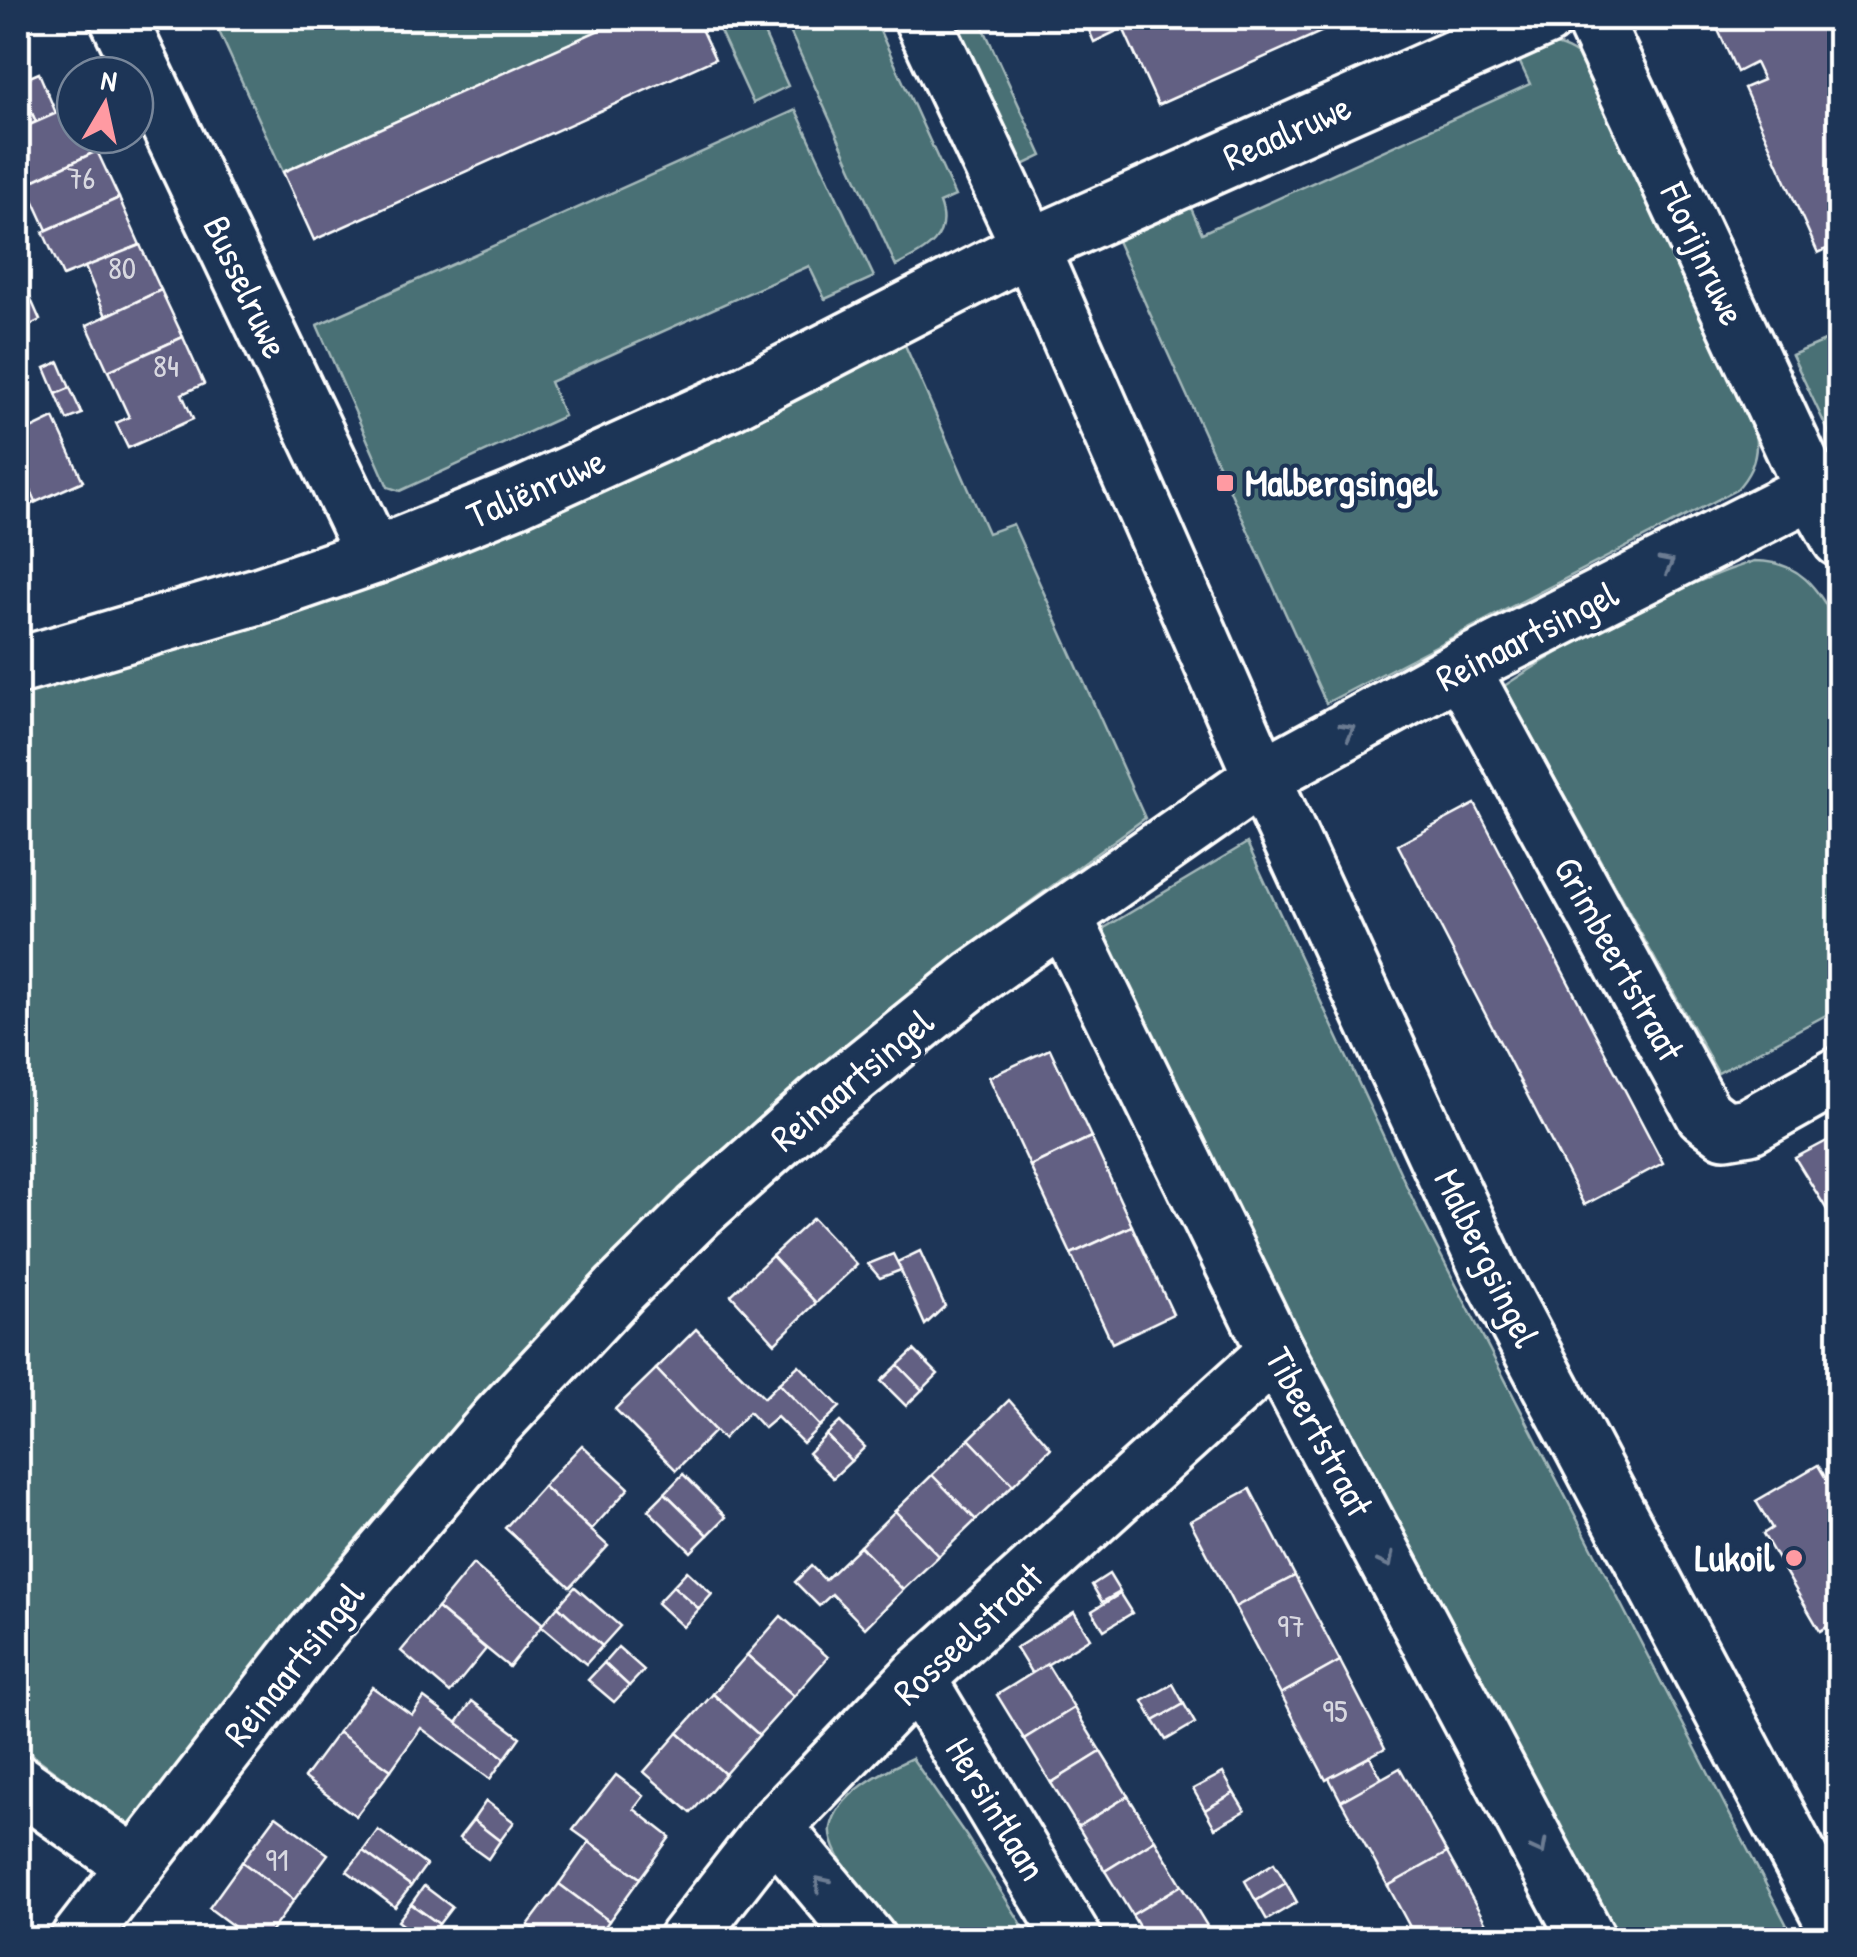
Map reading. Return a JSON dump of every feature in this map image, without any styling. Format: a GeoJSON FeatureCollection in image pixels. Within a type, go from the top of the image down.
{"type":"FeatureCollection","features":[{"type":"Feature","properties":{"kind":"street","name":"Busselruwe"},"geometry":{"type":"LineString","coordinates":[[118,18],[374,556]]}},
{"type":"Feature","properties":{"kind":"street","name":"Malbergsingel"},"geometry":{"type":"LineString","coordinates":[[922,18],[1030,247],[1262,777],[1489,1270],[1840,1934]]}},
{"type":"Feature","properties":{"kind":"street","name":"Reaalruwe"},"geometry":{"type":"LineString","coordinates":[[1030,247],[1544,18]]}},
{"type":"Feature","properties":{"kind":"street","name":"Florijnruwe"},"geometry":{"type":"LineString","coordinates":[[1593,18],[1826,486]]}},
{"type":"Feature","properties":{"kind":"street","name":"Taliënruwe"},"geometry":{"type":"LineString","coordinates":[[18,666],[258,596],[374,556],[515,500],[729,402],[1030,247]]}},
{"type":"Feature","properties":{"kind":"street"},"geometry":{"type":"LineString","coordinates":[[1826,486],[1840,539]]}},
{"type":"Feature","properties":{"kind":"street","name":"Reinaartsingel"},"geometry":{"type":"LineString","coordinates":[[78,1940],[320,1629],[498,1421],[620,1288],[698,1211],[820,1103],[975,978],[1262,777],[1461,668],[1826,486]]}},
{"type":"Feature","properties":{"kind":"street","name":"Grimbeertstraat"},"geometry":{"type":"LineString","coordinates":[[1461,668],[1704,1114],[1725,1130],[1749,1126],[1840,1075]]}},
{"type":"Feature","properties":{"kind":"street","name":"Tibeertstraat"},"geometry":{"type":"LineString","coordinates":[[1064,917],[1276,1352],[1588,1940]]}},
{"type":"Feature","properties":{"kind":"street","name":"Rosseelstraat"},"geometry":{"type":"LineString","coordinates":[[686,1940],[774,1827],[918,1678],[1276,1352]]}},
{"type":"Feature","properties":{"kind":"street","name":"Hersintlaan"},"geometry":{"type":"LineString","coordinates":[[918,1678],[1074,1940]]}},
{"type":"Feature","properties":{"kind":"street"},"geometry":{"type":"LineString","coordinates":[[18,1782],[135,1865]]}},
{"type":"Feature","properties":{"kind":"street"},"geometry":{"type":"LineString","coordinates":[[774,1827],[868,1940]]}},
{"type":"Feature","properties":{"kind":"green space"},"geometry":{"type":"Polygon","coordinates":[[[213,18],[626,18],[283,172],[213,18]]]}},
{"type":"Feature","properties":{"kind":"green space"},"geometry":{"type":"Polygon","coordinates":[[[714,18],[757,18],[788,86],[753,103],[714,18]]]}},
{"type":"Feature","properties":{"kind":"green space"},"geometry":{"type":"Polygon","coordinates":[[[784,18],[874,18],[955,196],[939,203],[942,226],[933,243],[896,266],[784,18]]]}},
{"type":"Feature","properties":{"kind":"green space"},"geometry":{"type":"Polygon","coordinates":[[[954,18],[979,18],[1042,156],[1021,166],[954,18]]]}},
{"type":"Feature","properties":{"kind":"green space"},"geometry":{"type":"Polygon","coordinates":[[[1542,42],[1568,49],[1590,65],[1752,422],[1754,458],[1748,475],[1736,490],[1326,703],[1113,232],[1187,199],[1202,233],[1530,84],[1514,50],[1542,42]]]}},
{"type":"Feature","properties":{"kind":"green space"},"geometry":{"type":"Polygon","coordinates":[[[796,110],[874,277],[825,299],[809,266],[550,382],[564,416],[400,491],[388,487],[317,325],[796,110]]]}},
{"type":"Feature","properties":{"kind":"green space"},"geometry":{"type":"Polygon","coordinates":[[[1839,335],[1839,436],[1830,435],[1792,355],[1839,335]]]}},
{"type":"Feature","properties":{"kind":"green space"},"geometry":{"type":"Polygon","coordinates":[[[905,345],[988,533],[1013,524],[1145,818],[978,940],[853,1042],[690,1186],[458,1422],[330,1570],[132,1829],[18,1744],[18,693],[104,666],[566,500],[905,345]]]}},
{"type":"Feature","properties":{"kind":"green space"},"geometry":{"type":"Polygon","coordinates":[[[1754,561],[1771,562],[1796,572],[1815,589],[1839,627],[1839,1008],[1718,1073],[1504,686],[1625,615],[1754,561]]]}},
{"type":"Feature","properties":{"kind":"green space"},"geometry":{"type":"Polygon","coordinates":[[[1247,843],[1421,1217],[1794,1939],[1599,1939],[1223,1198],[1101,930],[1247,843]]]}},
{"type":"Feature","properties":{"kind":"green space"},"geometry":{"type":"Polygon","coordinates":[[[912,1758],[1031,1939],[902,1939],[847,1870],[832,1840],[835,1815],[863,1785],[912,1758]]]}},
{"type":"Feature","properties":{"kind":"building"},"geometry":{"type":"Polygon","coordinates":[[[626,18],[696,18],[715,59],[314,240],[283,172],[626,18]]]}},
{"type":"Feature","properties":{"kind":"building"},"geometry":{"type":"Polygon","coordinates":[[[1352,18],[1158,105],[1123,28],[1094,42],[1085,21],[1352,18]]]}},
{"type":"Feature","properties":{"kind":"building"},"geometry":{"type":"Polygon","coordinates":[[[1745,18],[1840,18],[1840,243],[1818,253],[1744,88],[1763,80],[1755,63],[1737,72],[1718,30],[1745,18]]]}},
{"type":"Feature","properties":{"kind":"building"},"geometry":{"type":"Polygon","coordinates":[[[39,73],[55,113],[36,122],[18,82],[39,73]]]}},
{"type":"Feature","properties":{"kind":"building"},"geometry":{"type":"Polygon","coordinates":[[[18,82],[36,122],[18,130],[18,82]]]}},
{"type":"Feature","properties":{"kind":"building"},"geometry":{"type":"Polygon","coordinates":[[[55,114],[55,155],[88,155],[26,184],[18,166],[18,130],[55,114]]]}},
{"type":"Feature","properties":{"kind":"building"},"geometry":{"type":"Polygon","coordinates":[[[88,155],[99,155],[119,198],[47,230],[26,184],[88,155]]]}},
{"type":"Feature","properties":{"kind":"building"},"geometry":{"type":"Polygon","coordinates":[[[119,198],[140,245],[63,276],[43,232],[119,198]]]}},
{"type":"Feature","properties":{"kind":"building"},"geometry":{"type":"Polygon","coordinates":[[[140,245],[161,290],[106,316],[85,267],[140,245]]]}},
{"type":"Feature","properties":{"kind":"building"},"geometry":{"type":"Polygon","coordinates":[[[161,290],[183,337],[108,371],[87,325],[161,290]]]}},
{"type":"Feature","properties":{"kind":"building"},"geometry":{"type":"Polygon","coordinates":[[[29,295],[40,320],[26,327],[18,300],[29,295]]]}},
{"type":"Feature","properties":{"kind":"building"},"geometry":{"type":"Polygon","coordinates":[[[183,337],[204,384],[182,394],[193,419],[128,448],[116,423],[129,417],[108,371],[183,337]]]}},
{"type":"Feature","properties":{"kind":"building"},"geometry":{"type":"Polygon","coordinates":[[[59,362],[70,388],[56,394],[45,368],[59,362]]]}},
{"type":"Feature","properties":{"kind":"building"},"geometry":{"type":"Polygon","coordinates":[[[70,388],[82,414],[67,420],[56,394],[70,388]]]}},
{"type":"Feature","properties":{"kind":"building"},"geometry":{"type":"Polygon","coordinates":[[[54,418],[83,481],[36,502],[18,461],[18,435],[54,418]]]}},
{"type":"Feature","properties":{"kind":"building"},"geometry":{"type":"Polygon","coordinates":[[[18,461],[36,502],[18,511],[18,461]]]}},
{"type":"Feature","properties":{"kind":"building"},"geometry":{"type":"Polygon","coordinates":[[[1475,804],[1663,1163],[1584,1205],[1398,845],[1475,804]]]}},
{"type":"Feature","properties":{"kind":"building"},"geometry":{"type":"Polygon","coordinates":[[[1050,1049],[1091,1137],[1030,1166],[989,1077],[1050,1049]]]}},
{"type":"Feature","properties":{"kind":"building"},"geometry":{"type":"Polygon","coordinates":[[[1840,1134],[1840,1231],[1795,1158],[1840,1134]]]}},
{"type":"Feature","properties":{"kind":"building"},"geometry":{"type":"Polygon","coordinates":[[[1091,1137],[1132,1226],[1071,1254],[1030,1166],[1091,1137]]]}},
{"type":"Feature","properties":{"kind":"building"},"geometry":{"type":"Polygon","coordinates":[[[813,1218],[857,1265],[816,1303],[772,1256],[813,1218]]]}},
{"type":"Feature","properties":{"kind":"building"},"geometry":{"type":"Polygon","coordinates":[[[1132,1226],[1173,1314],[1112,1343],[1071,1254],[1132,1226]]]}},
{"type":"Feature","properties":{"kind":"building"},"geometry":{"type":"Polygon","coordinates":[[[920,1251],[945,1306],[925,1325],[897,1262],[920,1251]]]}},
{"type":"Feature","properties":{"kind":"building"},"geometry":{"type":"Polygon","coordinates":[[[893,1254],[901,1270],[880,1278],[868,1264],[893,1254]]]}},
{"type":"Feature","properties":{"kind":"building"},"geometry":{"type":"Polygon","coordinates":[[[772,1256],[816,1303],[775,1343],[731,1295],[772,1256]]]}},
{"type":"Feature","properties":{"kind":"building"},"geometry":{"type":"Polygon","coordinates":[[[696,1329],[764,1398],[779,1383],[820,1426],[803,1443],[777,1417],[764,1428],[749,1412],[723,1439],[656,1369],[696,1329]]]}},
{"type":"Feature","properties":{"kind":"building"},"geometry":{"type":"Polygon","coordinates":[[[914,1350],[938,1374],[922,1390],[898,1365],[914,1350]]]}},
{"type":"Feature","properties":{"kind":"building"},"geometry":{"type":"Polygon","coordinates":[[[799,1365],[840,1407],[820,1426],[779,1383],[799,1365]]]}},
{"type":"Feature","properties":{"kind":"building"},"geometry":{"type":"Polygon","coordinates":[[[898,1365],[922,1390],[906,1406],[881,1381],[898,1365]]]}},
{"type":"Feature","properties":{"kind":"building"},"geometry":{"type":"Polygon","coordinates":[[[656,1369],[715,1431],[676,1470],[615,1409],[656,1369]]]}},
{"type":"Feature","properties":{"kind":"building"},"geometry":{"type":"Polygon","coordinates":[[[1009,1400],[1051,1448],[1013,1485],[969,1439],[1009,1400]]]}},
{"type":"Feature","properties":{"kind":"building"},"geometry":{"type":"Polygon","coordinates":[[[840,1422],[865,1447],[851,1461],[826,1435],[840,1422]]]}},
{"type":"Feature","properties":{"kind":"building"},"geometry":{"type":"Polygon","coordinates":[[[826,1435],[851,1461],[833,1478],[808,1453],[826,1435]]]}},
{"type":"Feature","properties":{"kind":"building"},"geometry":{"type":"Polygon","coordinates":[[[969,1439],[1013,1485],[976,1520],[932,1475],[969,1439]]]}},
{"type":"Feature","properties":{"kind":"building"},"geometry":{"type":"Polygon","coordinates":[[[582,1445],[629,1488],[591,1530],[543,1486],[582,1445]]]}},
{"type":"Feature","properties":{"kind":"building"},"geometry":{"type":"Polygon","coordinates":[[[1818,1465],[1840,1502],[1840,1619],[1820,1631],[1763,1534],[1772,1528],[1756,1501],[1818,1465]]]}},
{"type":"Feature","properties":{"kind":"building"},"geometry":{"type":"Polygon","coordinates":[[[683,1474],[726,1517],[708,1535],[665,1493],[683,1474]]]}},
{"type":"Feature","properties":{"kind":"building"},"geometry":{"type":"Polygon","coordinates":[[[932,1475],[976,1520],[939,1556],[895,1511],[932,1475]]]}},
{"type":"Feature","properties":{"kind":"building"},"geometry":{"type":"Polygon","coordinates":[[[543,1486],[608,1546],[570,1587],[505,1528],[543,1486]]]}},
{"type":"Feature","properties":{"kind":"building"},"geometry":{"type":"Polygon","coordinates":[[[1250,1489],[1295,1576],[1235,1607],[1190,1521],[1250,1489]]]}},
{"type":"Feature","properties":{"kind":"building"},"geometry":{"type":"Polygon","coordinates":[[[665,1493],[708,1535],[691,1552],[648,1510],[665,1493]]]}},
{"type":"Feature","properties":{"kind":"building"},"geometry":{"type":"Polygon","coordinates":[[[895,1511],[939,1556],[903,1590],[860,1546],[895,1511]]]}},
{"type":"Feature","properties":{"kind":"building"},"geometry":{"type":"Polygon","coordinates":[[[860,1546],[903,1590],[865,1628],[832,1594],[819,1606],[795,1582],[811,1566],[825,1580],[860,1546]]]}},
{"type":"Feature","properties":{"kind":"building"},"geometry":{"type":"Polygon","coordinates":[[[473,1564],[543,1624],[509,1667],[437,1608],[473,1564]]]}},
{"type":"Feature","properties":{"kind":"building"},"geometry":{"type":"Polygon","coordinates":[[[687,1571],[712,1594],[699,1609],[673,1586],[687,1571]]]}},
{"type":"Feature","properties":{"kind":"building"},"geometry":{"type":"Polygon","coordinates":[[[1109,1574],[1120,1592],[1102,1602],[1092,1585],[1109,1574]]]}},
{"type":"Feature","properties":{"kind":"building"},"geometry":{"type":"Polygon","coordinates":[[[1295,1576],[1340,1661],[1281,1694],[1235,1607],[1295,1576]]]}},
{"type":"Feature","properties":{"kind":"building"},"geometry":{"type":"Polygon","coordinates":[[[673,1586],[699,1609],[683,1627],[657,1603],[673,1586]]]}},
{"type":"Feature","properties":{"kind":"building"},"geometry":{"type":"Polygon","coordinates":[[[575,1587],[620,1626],[602,1646],[558,1606],[575,1587]]]}},
{"type":"Feature","properties":{"kind":"building"},"geometry":{"type":"Polygon","coordinates":[[[1120,1594],[1132,1613],[1104,1630],[1092,1611],[1120,1594]]]}},
{"type":"Feature","properties":{"kind":"building"},"geometry":{"type":"Polygon","coordinates":[[[558,1606],[602,1646],[586,1664],[541,1626],[558,1606]]]}},
{"type":"Feature","properties":{"kind":"building"},"geometry":{"type":"Polygon","coordinates":[[[437,1608],[486,1649],[450,1693],[401,1651],[437,1608]]]}},
{"type":"Feature","properties":{"kind":"building"},"geometry":{"type":"Polygon","coordinates":[[[1074,1612],[1090,1638],[1032,1674],[1016,1648],[1074,1612]]]}},
{"type":"Feature","properties":{"kind":"building"},"geometry":{"type":"Polygon","coordinates":[[[781,1616],[828,1657],[794,1696],[747,1655],[781,1616]]]}},
{"type":"Feature","properties":{"kind":"building"},"geometry":{"type":"Polygon","coordinates":[[[618,1647],[644,1670],[629,1686],[604,1663],[618,1647]]]}},
{"type":"Feature","properties":{"kind":"building"},"geometry":{"type":"Polygon","coordinates":[[[747,1655],[794,1696],[759,1735],[713,1694],[747,1655]]]}},
{"type":"Feature","properties":{"kind":"building"},"geometry":{"type":"Polygon","coordinates":[[[1340,1661],[1385,1748],[1326,1780],[1281,1694],[1340,1661]]]}},
{"type":"Feature","properties":{"kind":"building"},"geometry":{"type":"Polygon","coordinates":[[[604,1663],[629,1686],[614,1702],[588,1680],[604,1663]]]}},
{"type":"Feature","properties":{"kind":"building"},"geometry":{"type":"Polygon","coordinates":[[[1047,1664],[1074,1708],[1024,1739],[997,1695],[1047,1664]]]}},
{"type":"Feature","properties":{"kind":"building"},"geometry":{"type":"Polygon","coordinates":[[[1173,1684],[1184,1704],[1154,1721],[1143,1701],[1173,1684]]]}},
{"type":"Feature","properties":{"kind":"building"},"geometry":{"type":"Polygon","coordinates":[[[372,1687],[412,1715],[424,1698],[505,1758],[490,1779],[421,1728],[391,1770],[338,1732],[372,1687]]]}},
{"type":"Feature","properties":{"kind":"building"},"geometry":{"type":"Polygon","coordinates":[[[713,1694],[759,1735],[725,1774],[678,1733],[713,1694]]]}},
{"type":"Feature","properties":{"kind":"building"},"geometry":{"type":"Polygon","coordinates":[[[472,1701],[520,1737],[505,1758],[457,1723],[472,1701]]]}},
{"type":"Feature","properties":{"kind":"building"},"geometry":{"type":"Polygon","coordinates":[[[1184,1704],[1195,1723],[1166,1740],[1154,1721],[1184,1704]]]}},
{"type":"Feature","properties":{"kind":"building"},"geometry":{"type":"Polygon","coordinates":[[[1074,1708],[1101,1752],[1051,1783],[1024,1739],[1074,1708]]]}},
{"type":"Feature","properties":{"kind":"building"},"geometry":{"type":"Polygon","coordinates":[[[338,1732],[391,1770],[356,1816],[304,1778],[338,1732]]]}},
{"type":"Feature","properties":{"kind":"building"},"geometry":{"type":"Polygon","coordinates":[[[678,1733],[725,1774],[691,1813],[644,1772],[678,1733]]]}},
{"type":"Feature","properties":{"kind":"building"},"geometry":{"type":"Polygon","coordinates":[[[1101,1752],[1128,1796],[1078,1827],[1051,1783],[1101,1752]]]}},
{"type":"Feature","properties":{"kind":"building"},"geometry":{"type":"Polygon","coordinates":[[[1370,1757],[1382,1779],[1341,1801],[1329,1778],[1370,1757]]]}},
{"type":"Feature","properties":{"kind":"building"},"geometry":{"type":"Polygon","coordinates":[[[1400,1768],[1447,1853],[1388,1886],[1341,1801],[1400,1768]]]}},
{"type":"Feature","properties":{"kind":"building"},"geometry":{"type":"Polygon","coordinates":[[[1223,1773],[1234,1793],[1205,1810],[1193,1789],[1223,1773]]]}},
{"type":"Feature","properties":{"kind":"building"},"geometry":{"type":"Polygon","coordinates":[[[616,1775],[644,1796],[634,1809],[670,1837],[640,1878],[573,1830],[616,1775]]]}},
{"type":"Feature","properties":{"kind":"building"},"geometry":{"type":"Polygon","coordinates":[[[1234,1793],[1245,1811],[1215,1828],[1205,1810],[1234,1793]]]}},
{"type":"Feature","properties":{"kind":"building"},"geometry":{"type":"Polygon","coordinates":[[[1128,1796],[1155,1840],[1105,1871],[1078,1827],[1128,1796]]]}},
{"type":"Feature","properties":{"kind":"building"},"geometry":{"type":"Polygon","coordinates":[[[486,1801],[514,1822],[500,1841],[473,1820],[486,1801]]]}},
{"type":"Feature","properties":{"kind":"building"},"geometry":{"type":"Polygon","coordinates":[[[276,1816],[328,1854],[294,1900],[242,1862],[276,1816]]]}},
{"type":"Feature","properties":{"kind":"building"},"geometry":{"type":"Polygon","coordinates":[[[473,1820],[500,1841],[488,1859],[459,1838],[473,1820]]]}},
{"type":"Feature","properties":{"kind":"building"},"geometry":{"type":"Polygon","coordinates":[[[378,1830],[426,1865],[411,1886],[363,1851],[378,1830]]]}},
{"type":"Feature","properties":{"kind":"building"},"geometry":{"type":"Polygon","coordinates":[[[1155,1840],[1182,1885],[1132,1915],[1105,1871],[1155,1840]]]}},
{"type":"Feature","properties":{"kind":"building"},"geometry":{"type":"Polygon","coordinates":[[[589,1842],[640,1878],[609,1921],[559,1884],[589,1842]]]}},
{"type":"Feature","properties":{"kind":"building"},"geometry":{"type":"Polygon","coordinates":[[[363,1851],[411,1886],[395,1907],[347,1871],[363,1851]]]}},
{"type":"Feature","properties":{"kind":"building"},"geometry":{"type":"Polygon","coordinates":[[[1447,1853],[1492,1940],[1417,1940],[1388,1886],[1447,1853]]]}},
{"type":"Feature","properties":{"kind":"building"},"geometry":{"type":"Polygon","coordinates":[[[242,1862],[294,1900],[265,1940],[252,1940],[209,1908],[242,1862]]]}},
{"type":"Feature","properties":{"kind":"building"},"geometry":{"type":"Polygon","coordinates":[[[1274,1863],[1286,1883],[1256,1901],[1245,1881],[1274,1863]]]}},
{"type":"Feature","properties":{"kind":"building"},"geometry":{"type":"Polygon","coordinates":[[[1286,1883],[1297,1902],[1267,1920],[1256,1901],[1286,1883]]]}},
{"type":"Feature","properties":{"kind":"building"},"geometry":{"type":"Polygon","coordinates":[[[559,1884],[609,1921],[595,1940],[548,1940],[528,1925],[559,1884]]]}},
{"type":"Feature","properties":{"kind":"building"},"geometry":{"type":"Polygon","coordinates":[[[1182,1885],[1209,1929],[1191,1940],[1147,1940],[1132,1915],[1182,1885]]]}},
{"type":"Feature","properties":{"kind":"building"},"geometry":{"type":"Polygon","coordinates":[[[424,1886],[452,1907],[439,1924],[411,1904],[424,1886]]]}},
{"type":"Feature","properties":{"kind":"building"},"geometry":{"type":"Polygon","coordinates":[[[411,1904],[439,1924],[428,1940],[422,1940],[398,1921],[411,1904]]]}},
{"type":"Feature","properties":{"kind":"place","name":"Malbergsingel"},"geometry":{"type":"Point","coordinates":[1225,483]}},
{"type":"Feature","properties":{"kind":"place","name":"Lukoil"},"geometry":{"type":"Point","coordinates":[1794,1558]}}]}
